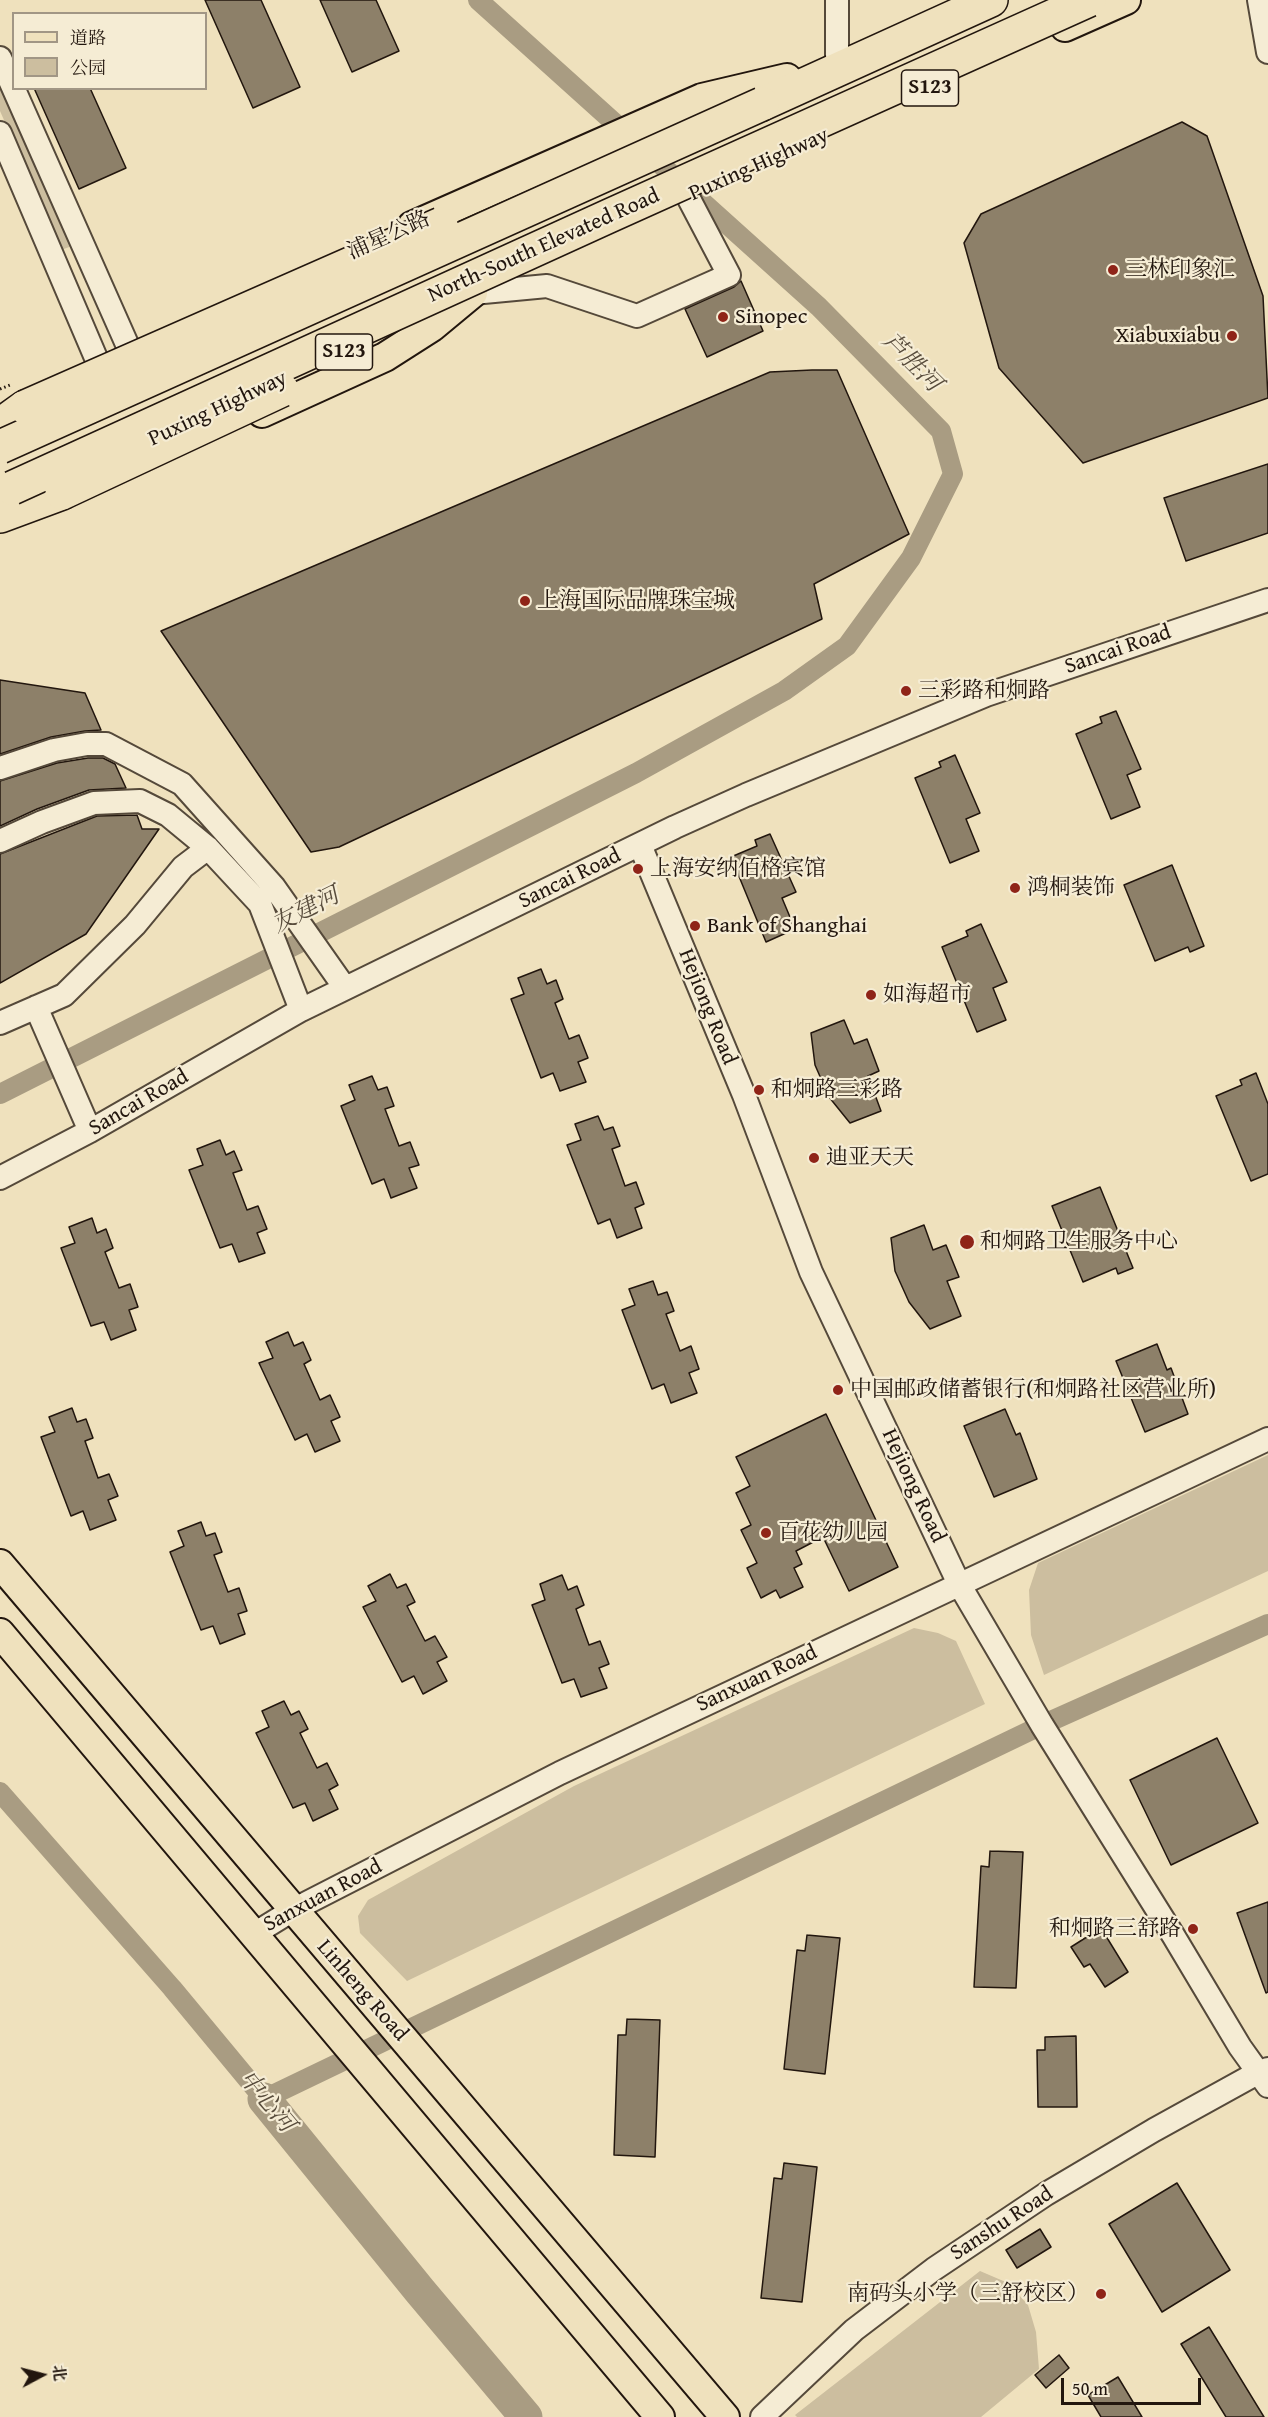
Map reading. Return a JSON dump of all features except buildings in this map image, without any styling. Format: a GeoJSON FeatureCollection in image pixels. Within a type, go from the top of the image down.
{"type":"FeatureCollection","features":[{"type":"Feature","properties":{"kind":"highway","name":"North-South Elevated Road"},"geometry":{"type":"LineString","coordinates":[[0,447],[991,0]]}},
{"type":"Feature","properties":{"kind":"highway","name":"North-South Elevated Road"},"geometry":{"type":"LineString","coordinates":[[0,494],[1089,0]]}},
{"type":"Feature","properties":{"kind":"highway"},"geometry":{"type":"LineString","coordinates":[[8,416],[611,149],[682,124],[762,104]]}},
{"type":"Feature","properties":{"kind":"highway"},"geometry":{"type":"LineString","coordinates":[[0,516],[62,493],[469,303],[512,280],[609,216]]}},
{"type":"Feature","properties":{"kind":"main road"},"geometry":{"type":"LineString","coordinates":[[837,56],[959,0]]}},
{"type":"Feature","properties":{"kind":"main road","name":"Puxing Highway"},"geometry":{"type":"LineString","coordinates":[[0,509],[473,293],[1126,0]]}},
{"type":"Feature","properties":{"kind":"main road","name":"浦星公路"},"geometry":{"type":"LineString","coordinates":[[8,416],[25,398],[130,351],[592,157],[672,121],[702,98],[787,78],[837,56]]}},
{"type":"Feature","properties":{"kind":"main road"},"geometry":{"type":"LineString","coordinates":[[0,430],[138,373],[592,157]]}},
{"type":"Feature","properties":{"kind":"main road"},"geometry":{"type":"LineString","coordinates":[[0,523],[66,503],[385,357],[432,327],[473,293]]}},
{"type":"Feature","properties":{"kind":"main road","name":"Linheng Road"},"geometry":{"type":"LineString","coordinates":[[0,1564],[725,2417]]}},
{"type":"Feature","properties":{"kind":"main road","name":"Linheng Road"},"geometry":{"type":"LineString","coordinates":[[0,1633],[660,2417]]}},
{"type":"Feature","properties":{"kind":"street"},"geometry":{"type":"LineString","coordinates":[[837,0],[837,56]]}},
{"type":"Feature","properties":{"kind":"street"},"geometry":{"type":"LineString","coordinates":[[1259,0],[1268,52]]}},
{"type":"Feature","properties":{"kind":"street"},"geometry":{"type":"LineString","coordinates":[[0,58],[12,85]]}},
{"type":"Feature","properties":{"kind":"street"},"geometry":{"type":"LineString","coordinates":[[14,90],[130,351]]}},
{"type":"Feature","properties":{"kind":"street"},"geometry":{"type":"LineString","coordinates":[[0,133],[99,365]]}},
{"type":"Feature","properties":{"kind":"street"},"geometry":{"type":"LineString","coordinates":[[473,293],[547,286],[637,316],[729,275],[688,197]]}},
{"type":"Feature","properties":{"kind":"street"},"geometry":{"type":"LineString","coordinates":[[62,277],[90,263]]}},
{"type":"Feature","properties":{"kind":"street","name":"Sancai Road"},"geometry":{"type":"LineString","coordinates":[[2,1174],[90,1131],[301,1010],[640,844],[746,795],[986,695],[1268,600]]}},
{"type":"Feature","properties":{"kind":"street"},"geometry":{"type":"LineString","coordinates":[[0,768],[54,750],[87,744],[106,744],[182,784],[274,887],[345,988]]}},
{"type":"Feature","properties":{"kind":"street"},"geometry":{"type":"LineString","coordinates":[[0,840],[94,804],[140,801],[168,815],[208,848],[260,904],[301,1010]]}},
{"type":"Feature","properties":{"kind":"street","name":"Hejiong Road"},"geometry":{"type":"LineString","coordinates":[[640,844],[744,1095],[811,1272],[959,1584],[1042,1725],[1240,2047],[1265,2076]]}},
{"type":"Feature","properties":{"kind":"street"},"geometry":{"type":"LineString","coordinates":[[0,1023],[64,995],[135,925],[183,867],[208,848]]}},
{"type":"Feature","properties":{"kind":"street"},"geometry":{"type":"LineString","coordinates":[[36,1007],[90,1131]]}},
{"type":"Feature","properties":{"kind":"street","name":"Sanxuan Road"},"geometry":{"type":"LineString","coordinates":[[254,1934],[293,1910],[560,1773],[1268,1439]]}},
{"type":"Feature","properties":{"kind":"street","name":"Sanshu Road"},"geometry":{"type":"LineString","coordinates":[[762,2417],[854,2330],[934,2269],[1046,2194],[1265,2076]]}},
{"type":"Feature","properties":{"kind":"green space"},"geometry":{"type":"Polygon","coordinates":[[[0,80],[72,246],[61,250],[0,111],[0,80]]]}},
{"type":"Feature","properties":{"kind":"green space"},"geometry":{"type":"Polygon","coordinates":[[[1268,1455],[1268,1571],[1044,1675],[1031,1635],[1029,1590],[1038,1563],[1268,1455]]]}},
{"type":"Feature","properties":{"kind":"green space"},"geometry":{"type":"Polygon","coordinates":[[[914,1628],[938,1633],[956,1641],[985,1704],[407,1981],[360,1933],[358,1916],[368,1900],[574,1786],[914,1628]]]}},
{"type":"Feature","properties":{"kind":"green space"},"geometry":{"type":"Polygon","coordinates":[[[980,2271],[1008,2283],[1028,2305],[1036,2332],[1039,2369],[981,2417],[797,2417],[795,2415],[980,2271]]]}},
{"type":"Feature","properties":{"kind":"waterway","name":"芦胜河"},"geometry":{"type":"LineString","coordinates":[[0,1094],[636,773],[784,691],[847,646],[911,558],[953,474],[941,431],[819,307],[478,0]]}},
{"type":"Feature","properties":{"kind":"waterway"},"geometry":{"type":"LineString","coordinates":[[0,1792],[172,1988],[264,2099],[1042,1725],[1268,1624]]}},
{"type":"Feature","properties":{"kind":"waterway","name":"中心河"},"geometry":{"type":"LineString","coordinates":[[264,2099],[526,2417]]}},
{"type":"Feature","properties":{"kind":"place","name":"三林印象汇"},"geometry":{"type":"Point","coordinates":[1113,270]}},
{"type":"Feature","properties":{"kind":"place","name":"Sinopec"},"geometry":{"type":"Point","coordinates":[723,317]}},
{"type":"Feature","properties":{"kind":"place","name":"Xiabuxiabu"},"geometry":{"type":"Point","coordinates":[1232,336]}},
{"type":"Feature","properties":{"kind":"place","name":"上海国际品牌珠宝城"},"geometry":{"type":"Point","coordinates":[525,601]}},
{"type":"Feature","properties":{"kind":"place","name":"三彩路和炯路"},"geometry":{"type":"Point","coordinates":[906,691]}},
{"type":"Feature","properties":{"kind":"place","name":"上海安纳佰格宾馆"},"geometry":{"type":"Point","coordinates":[638,869]}},
{"type":"Feature","properties":{"kind":"place","name":"鸿桐装饰"},"geometry":{"type":"Point","coordinates":[1015,888]}},
{"type":"Feature","properties":{"kind":"place","name":"Bank of Shanghai"},"geometry":{"type":"Point","coordinates":[695,926]}},
{"type":"Feature","properties":{"kind":"place","name":"如海超市"},"geometry":{"type":"Point","coordinates":[871,995]}},
{"type":"Feature","properties":{"kind":"place","name":"和炯路三彩路"},"geometry":{"type":"Point","coordinates":[759,1090]}},
{"type":"Feature","properties":{"kind":"place","name":"迪亚天天"},"geometry":{"type":"Point","coordinates":[814,1158]}},
{"type":"Feature","properties":{"kind":"place","name":"和炯路卫生服务中心"},"geometry":{"type":"Point","coordinates":[967,1242]}},
{"type":"Feature","properties":{"kind":"place","name":"中国邮政储蓄银行(和炯路社区营业所)"},"geometry":{"type":"Point","coordinates":[838,1390]}},
{"type":"Feature","properties":{"kind":"place","name":"百花幼儿园"},"geometry":{"type":"Point","coordinates":[766,1533]}},
{"type":"Feature","properties":{"kind":"place","name":"和炯路三舒路"},"geometry":{"type":"Point","coordinates":[1193,1929]}},
{"type":"Feature","properties":{"kind":"place","name":"南码头小学（三舒校区）"},"geometry":{"type":"Point","coordinates":[1101,2294]}},
{"type":"Feature","properties":{"kind":"water label","name":"友建河"},"geometry":{"type":"Point","coordinates":[306,911]}}]}
